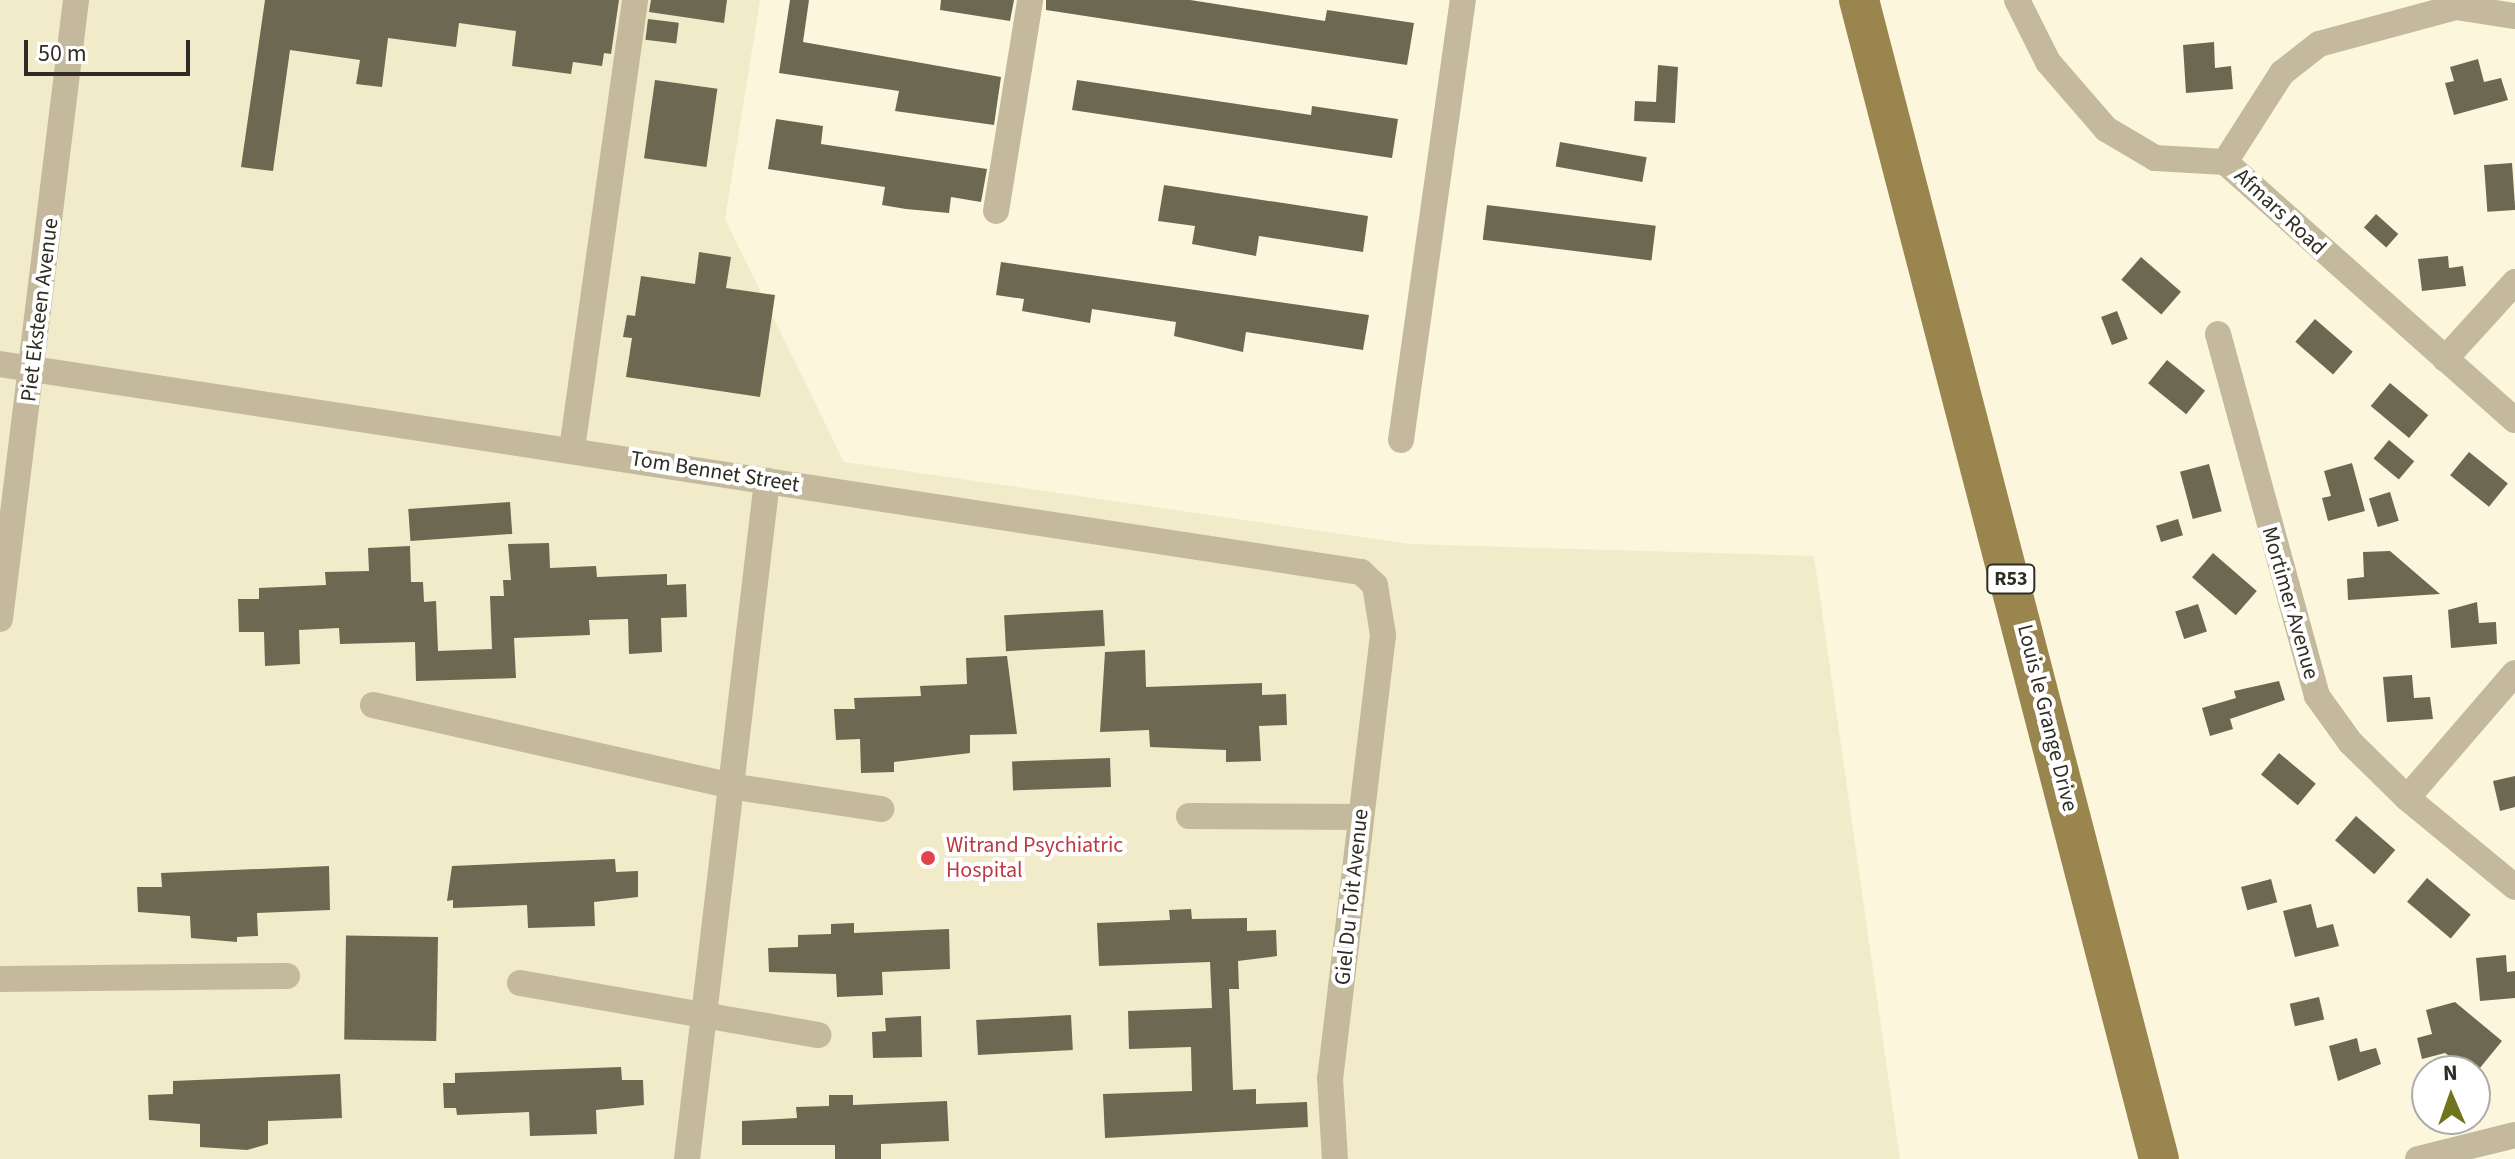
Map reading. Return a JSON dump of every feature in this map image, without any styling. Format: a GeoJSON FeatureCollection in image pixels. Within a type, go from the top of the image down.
{"type":"FeatureCollection","features":[{"type":"Feature","properties":{"kind":"main road","name":"Louis le Grange Drive"},"geometry":{"type":"LineString","coordinates":[[1859,0],[2159,1159]]}},
{"type":"Feature","properties":{"kind":"street","name":"Piet Eksteen Avenue"},"geometry":{"type":"LineString","coordinates":[[0,619],[34,369],[76,0]]}},
{"type":"Feature","properties":{"kind":"street"},"geometry":{"type":"LineString","coordinates":[[572,449],[635,0]]}},
{"type":"Feature","properties":{"kind":"street"},"geometry":{"type":"LineString","coordinates":[[996,211],[1030,0]]}},
{"type":"Feature","properties":{"kind":"street"},"geometry":{"type":"LineString","coordinates":[[1401,440],[1463,0]]}},
{"type":"Feature","properties":{"kind":"street","name":"Afmars Road"},"geometry":{"type":"LineString","coordinates":[[2017,0],[2048,62],[2106,129],[2155,158],[2225,162],[2515,420]]}},
{"type":"Feature","properties":{"kind":"street"},"geometry":{"type":"LineString","coordinates":[[2225,162],[2282,73],[2319,44],[2456,7],[2515,16]]}},
{"type":"Feature","properties":{"kind":"street"},"geometry":{"type":"LineString","coordinates":[[2445,359],[2515,282]]}},
{"type":"Feature","properties":{"kind":"street","name":"Mortimer Avenue"},"geometry":{"type":"LineString","coordinates":[[2218,334],[2306,670],[2331,720],[2407,798],[2515,887]]}},
{"type":"Feature","properties":{"kind":"street","name":"Tom Bennet Street"},"geometry":{"type":"LineString","coordinates":[[0,364],[1335,564],[1361,572],[1375,585],[1383,635]]}},
{"type":"Feature","properties":{"kind":"street"},"geometry":{"type":"LineString","coordinates":[[687,1159],[701,1018],[736,787],[767,481]]}},
{"type":"Feature","properties":{"kind":"street","name":"Giel Du Toit Avenue"},"geometry":{"type":"LineString","coordinates":[[1335,1159],[1330,1078],[1383,635]]}},
{"type":"Feature","properties":{"kind":"street"},"geometry":{"type":"LineString","coordinates":[[2407,798],[2515,673]]}},
{"type":"Feature","properties":{"kind":"street"},"geometry":{"type":"LineString","coordinates":[[373,705],[736,787],[881,809]]}},
{"type":"Feature","properties":{"kind":"street"},"geometry":{"type":"LineString","coordinates":[[1189,816],[1361,817]]}},
{"type":"Feature","properties":{"kind":"street"},"geometry":{"type":"LineString","coordinates":[[0,979],[287,976]]}},
{"type":"Feature","properties":{"kind":"street"},"geometry":{"type":"LineString","coordinates":[[520,983],[701,1018],[818,1035]]}},
{"type":"Feature","properties":{"kind":"street"},"geometry":{"type":"LineString","coordinates":[[2418,1159],[2515,1135]]}},
{"type":"Feature","properties":{"kind":"shaded area","name":"Witrand Psychiatric Hospital"},"geometry":{"type":"Polygon","coordinates":[[[0,0],[760,0],[725,219],[844,462],[1410,544],[1814,556],[1900,1159],[0,1159],[0,0]]]}},
{"type":"Feature","properties":{"kind":"building"},"geometry":{"type":"Polygon","coordinates":[[[265,0],[619,0],[611,54],[604,53],[602,66],[573,62],[571,74],[512,66],[516,31],[459,23],[456,47],[388,38],[382,87],[356,84],[360,60],[290,50],[273,171],[241,167],[265,0]]]}},
{"type":"Feature","properties":{"kind":"building"},"geometry":{"type":"Polygon","coordinates":[[[651,0],[727,0],[724,23],[649,12],[651,0]]]}},
{"type":"Feature","properties":{"kind":"building"},"geometry":{"type":"Polygon","coordinates":[[[790,0],[809,0],[803,42],[1001,77],[994,125],[895,111],[899,91],[779,73],[790,0]]]}},
{"type":"Feature","properties":{"kind":"building"},"geometry":{"type":"Polygon","coordinates":[[[941,0],[1014,0],[1010,21],[940,10],[941,0]]]}},
{"type":"Feature","properties":{"kind":"building"},"geometry":{"type":"Polygon","coordinates":[[[1046,0],[1190,0],[1325,21],[1327,10],[1414,23],[1407,65],[1046,10],[1046,0]]]}},
{"type":"Feature","properties":{"kind":"building"},"geometry":{"type":"Polygon","coordinates":[[[648,19],[679,23],[676,44],[645,40],[648,19]]]}},
{"type":"Feature","properties":{"kind":"building"},"geometry":{"type":"Polygon","coordinates":[[[2214,42],[2215,68],[2231,66],[2233,89],[2186,93],[2183,45],[2214,42]]]}},
{"type":"Feature","properties":{"kind":"building"},"geometry":{"type":"Polygon","coordinates":[[[2478,59],[2484,82],[2501,78],[2508,100],[2454,115],[2445,83],[2454,81],[2450,67],[2478,59]]]}},
{"type":"Feature","properties":{"kind":"building"},"geometry":{"type":"Polygon","coordinates":[[[1658,65],[1678,67],[1675,123],[1634,121],[1635,101],[1656,102],[1658,65]]]}},
{"type":"Feature","properties":{"kind":"building"},"geometry":{"type":"Polygon","coordinates":[[[655,80],[717,89],[706,167],[644,158],[655,80]]]}},
{"type":"Feature","properties":{"kind":"building"},"geometry":{"type":"Polygon","coordinates":[[[1077,80],[1311,115],[1312,106],[1398,119],[1392,158],[1072,110],[1077,80]]]}},
{"type":"Feature","properties":{"kind":"building"},"geometry":{"type":"Polygon","coordinates":[[[776,119],[823,126],[821,144],[987,169],[981,202],[951,197],[949,213],[906,209],[882,205],[885,187],[768,169],[776,119]]]}},
{"type":"Feature","properties":{"kind":"building"},"geometry":{"type":"Polygon","coordinates":[[[1560,142],[1647,157],[1642,182],[1556,167],[1560,142]]]}},
{"type":"Feature","properties":{"kind":"building"},"geometry":{"type":"Polygon","coordinates":[[[2512,163],[2515,210],[2487,212],[2484,165],[2512,163]]]}},
{"type":"Feature","properties":{"kind":"building"},"geometry":{"type":"Polygon","coordinates":[[[1164,185],[1368,216],[1363,252],[1259,236],[1256,256],[1192,244],[1195,226],[1158,221],[1164,185]]]}},
{"type":"Feature","properties":{"kind":"building"},"geometry":{"type":"Polygon","coordinates":[[[1487,205],[1656,226],[1651,260],[1483,240],[1487,205]]]}},
{"type":"Feature","properties":{"kind":"building"},"geometry":{"type":"Polygon","coordinates":[[[2376,214],[2398,234],[2386,247],[2364,227],[2376,214]]]}},
{"type":"Feature","properties":{"kind":"building"},"geometry":{"type":"Polygon","coordinates":[[[699,252],[731,257],[726,288],[775,295],[760,397],[626,377],[632,338],[623,337],[627,315],[635,316],[641,276],[695,284],[699,252]]]}},
{"type":"Feature","properties":{"kind":"building"},"geometry":{"type":"Polygon","coordinates":[[[2448,256],[2449,268],[2463,266],[2466,286],[2422,291],[2418,259],[2448,256]]]}},
{"type":"Feature","properties":{"kind":"building"},"geometry":{"type":"Polygon","coordinates":[[[2141,257],[2181,292],[2161,314],[2121,280],[2141,257]]]}},
{"type":"Feature","properties":{"kind":"building"},"geometry":{"type":"Polygon","coordinates":[[[1001,262],[1369,315],[1363,350],[1246,332],[1243,352],[1174,336],[1176,322],[1092,309],[1090,323],[1022,311],[1024,299],[996,295],[1001,262]]]}},
{"type":"Feature","properties":{"kind":"building"},"geometry":{"type":"Polygon","coordinates":[[[2117,311],[2128,339],[2112,345],[2101,317],[2117,311]]]}},
{"type":"Feature","properties":{"kind":"building"},"geometry":{"type":"Polygon","coordinates":[[[2315,319],[2353,352],[2333,374],[2295,342],[2315,319]]]}},
{"type":"Feature","properties":{"kind":"building"},"geometry":{"type":"Polygon","coordinates":[[[2167,360],[2205,391],[2186,414],[2148,383],[2167,360]]]}},
{"type":"Feature","properties":{"kind":"building"},"geometry":{"type":"Polygon","coordinates":[[[2390,383],[2428,415],[2409,438],[2371,406],[2390,383]]]}},
{"type":"Feature","properties":{"kind":"building"},"geometry":{"type":"Polygon","coordinates":[[[2389,440],[2414,461],[2399,480],[2374,458],[2389,440]]]}},
{"type":"Feature","properties":{"kind":"building"},"geometry":{"type":"Polygon","coordinates":[[[2469,452],[2508,483],[2489,507],[2450,475],[2469,452]]]}},
{"type":"Feature","properties":{"kind":"building"},"geometry":{"type":"Polygon","coordinates":[[[2352,463],[2365,511],[2328,521],[2322,498],[2331,496],[2324,471],[2352,463]]]}},
{"type":"Feature","properties":{"kind":"building"},"geometry":{"type":"Polygon","coordinates":[[[2209,464],[2222,511],[2193,519],[2180,472],[2209,464]]]}},
{"type":"Feature","properties":{"kind":"building"},"geometry":{"type":"Polygon","coordinates":[[[2390,492],[2399,521],[2378,527],[2369,498],[2390,492]]]}},
{"type":"Feature","properties":{"kind":"building"},"geometry":{"type":"Polygon","coordinates":[[[510,502],[512,534],[410,541],[408,509],[510,502]]]}},
{"type":"Feature","properties":{"kind":"building"},"geometry":{"type":"Polygon","coordinates":[[[2178,519],[2183,535],[2161,542],[2156,526],[2178,519]]]}},
{"type":"Feature","properties":{"kind":"building"},"geometry":{"type":"Polygon","coordinates":[[[549,543],[550,568],[596,566],[597,577],[667,574],[667,585],[686,584],[687,617],[661,618],[662,652],[629,654],[628,619],[589,620],[590,635],[514,638],[516,678],[416,681],[415,642],[340,644],[339,628],[299,630],[300,664],[265,666],[264,632],[239,632],[238,599],[259,599],[259,588],[326,585],[325,572],[369,571],[368,548],[410,546],[411,582],[423,582],[424,602],[436,601],[438,651],[492,649],[490,596],[504,596],[503,580],[511,580],[508,544],[549,543]]]}},
{"type":"Feature","properties":{"kind":"building"},"geometry":{"type":"Polygon","coordinates":[[[2390,551],[2440,594],[2348,600],[2347,579],[2364,577],[2363,552],[2390,551]]]}},
{"type":"Feature","properties":{"kind":"building"},"geometry":{"type":"Polygon","coordinates":[[[2213,553],[2257,591],[2236,615],[2192,577],[2213,553]]]}},
{"type":"Feature","properties":{"kind":"building"},"geometry":{"type":"Polygon","coordinates":[[[2477,602],[2479,623],[2496,622],[2497,644],[2451,648],[2448,610],[2477,602]]]}},
{"type":"Feature","properties":{"kind":"building"},"geometry":{"type":"Polygon","coordinates":[[[2198,604],[2207,632],[2184,639],[2175,611],[2198,604]]]}},
{"type":"Feature","properties":{"kind":"building"},"geometry":{"type":"Polygon","coordinates":[[[1103,610],[1105,646],[1006,651],[1004,615],[1103,610]]]}},
{"type":"Feature","properties":{"kind":"building"},"geometry":{"type":"Polygon","coordinates":[[[1145,650],[1146,687],[1262,683],[1262,695],[1286,694],[1287,725],[1259,726],[1261,761],[1226,762],[1226,750],[1150,747],[1149,730],[1100,732],[1105,652],[1145,650]]]}},
{"type":"Feature","properties":{"kind":"building"},"geometry":{"type":"Polygon","coordinates":[[[1007,656],[1017,734],[970,735],[970,753],[894,762],[894,772],[861,773],[860,739],[836,740],[834,709],[855,709],[854,698],[921,696],[920,686],[967,684],[966,658],[1007,656]]]}},
{"type":"Feature","properties":{"kind":"building"},"geometry":{"type":"Polygon","coordinates":[[[2412,675],[2414,698],[2430,697],[2433,719],[2387,722],[2383,677],[2412,675]]]}},
{"type":"Feature","properties":{"kind":"building"},"geometry":{"type":"Polygon","coordinates":[[[2279,681],[2285,700],[2230,719],[2233,729],[2210,736],[2202,708],[2236,698],[2234,691],[2279,681]]]}},
{"type":"Feature","properties":{"kind":"building"},"geometry":{"type":"Polygon","coordinates":[[[2279,753],[2316,784],[2298,805],[2261,774],[2279,753]]]}},
{"type":"Feature","properties":{"kind":"building"},"geometry":{"type":"Polygon","coordinates":[[[1110,758],[1111,787],[1013,790],[1012,761],[1110,758]]]}},
{"type":"Feature","properties":{"kind":"building"},"geometry":{"type":"Polygon","coordinates":[[[2515,776],[2515,807],[2500,811],[2493,781],[2515,776]]]}},
{"type":"Feature","properties":{"kind":"building"},"geometry":{"type":"Polygon","coordinates":[[[2356,816],[2395,850],[2374,874],[2335,840],[2356,816]]]}},
{"type":"Feature","properties":{"kind":"building"},"geometry":{"type":"Polygon","coordinates":[[[615,859],[616,872],[638,871],[638,897],[594,902],[595,926],[528,928],[527,905],[453,908],[453,900],[447,901],[452,866],[615,859]]]}},
{"type":"Feature","properties":{"kind":"building"},"geometry":{"type":"Polygon","coordinates":[[[329,866],[330,910],[257,913],[258,936],[237,937],[237,942],[191,938],[190,916],[138,912],[137,887],[162,887],[161,873],[329,866]]]}},
{"type":"Feature","properties":{"kind":"building"},"geometry":{"type":"Polygon","coordinates":[[[2427,878],[2471,915],[2451,938],[2407,902],[2427,878]]]}},
{"type":"Feature","properties":{"kind":"building"},"geometry":{"type":"Polygon","coordinates":[[[2271,879],[2277,902],[2247,910],[2241,887],[2271,879]]]}},
{"type":"Feature","properties":{"kind":"building"},"geometry":{"type":"Polygon","coordinates":[[[2311,904],[2317,928],[2333,924],[2339,946],[2295,957],[2283,911],[2311,904]]]}},
{"type":"Feature","properties":{"kind":"building"},"geometry":{"type":"Polygon","coordinates":[[[1191,909],[1192,919],[1247,918],[1247,931],[1276,930],[1277,956],[1238,961],[1239,989],[1229,989],[1233,1090],[1256,1089],[1256,1104],[1307,1102],[1308,1127],[1105,1138],[1103,1094],[1192,1091],[1191,1047],[1129,1049],[1128,1011],[1212,1008],[1210,962],[1099,966],[1097,923],[1170,920],[1169,910],[1191,909]]]}},
{"type":"Feature","properties":{"kind":"building"},"geometry":{"type":"Polygon","coordinates":[[[854,923],[854,933],[949,929],[950,969],[882,972],[883,995],[837,997],[836,974],[769,972],[768,948],[798,947],[798,935],[831,934],[831,924],[854,923]]]}},
{"type":"Feature","properties":{"kind":"building"},"geometry":{"type":"Polygon","coordinates":[[[346,935],[438,937],[436,1041],[344,1039],[346,935]]]}},
{"type":"Feature","properties":{"kind":"building"},"geometry":{"type":"Polygon","coordinates":[[[2506,955],[2507,972],[2515,971],[2515,998],[2480,1001],[2476,958],[2506,955]]]}},
{"type":"Feature","properties":{"kind":"building"},"geometry":{"type":"Polygon","coordinates":[[[2319,997],[2324,1019],[2295,1026],[2290,1004],[2319,997]]]}},
{"type":"Feature","properties":{"kind":"building"},"geometry":{"type":"Polygon","coordinates":[[[2455,1002],[2502,1041],[2491,1055],[2421,1055],[2417,1038],[2432,1034],[2426,1010],[2455,1002]]]}},
{"type":"Feature","properties":{"kind":"building"},"geometry":{"type":"Polygon","coordinates":[[[1071,1015],[1073,1050],[978,1055],[976,1020],[1071,1015]]]}},
{"type":"Feature","properties":{"kind":"building"},"geometry":{"type":"Polygon","coordinates":[[[921,1016],[922,1057],[873,1058],[872,1032],[886,1031],[885,1018],[921,1016]]]}},
{"type":"Feature","properties":{"kind":"building"},"geometry":{"type":"Polygon","coordinates":[[[2357,1038],[2360,1052],[2376,1048],[2381,1064],[2338,1081],[2329,1046],[2357,1038]]]}},
{"type":"Feature","properties":{"kind":"building"},"geometry":{"type":"Polygon","coordinates":[[[621,1067],[622,1080],[643,1080],[644,1105],[596,1110],[597,1134],[530,1136],[529,1112],[457,1115],[456,1108],[444,1108],[443,1083],[455,1083],[455,1073],[621,1067]]]}},
{"type":"Feature","properties":{"kind":"building"},"geometry":{"type":"Polygon","coordinates":[[[340,1074],[342,1118],[268,1121],[268,1144],[247,1150],[200,1147],[200,1124],[149,1120],[148,1095],[173,1094],[173,1081],[340,1074]]]}},
{"type":"Feature","properties":{"kind":"building"},"geometry":{"type":"Polygon","coordinates":[[[829,1095],[853,1095],[853,1105],[947,1101],[949,1141],[881,1144],[881,1159],[835,1159],[835,1145],[742,1145],[742,1121],[797,1118],[796,1107],[829,1106],[829,1095]]]}},
{"type":"Feature","properties":{"kind":"place","name":"Witrand Psychiatric Hospital"},"geometry":{"type":"Point","coordinates":[928,858]}}]}
